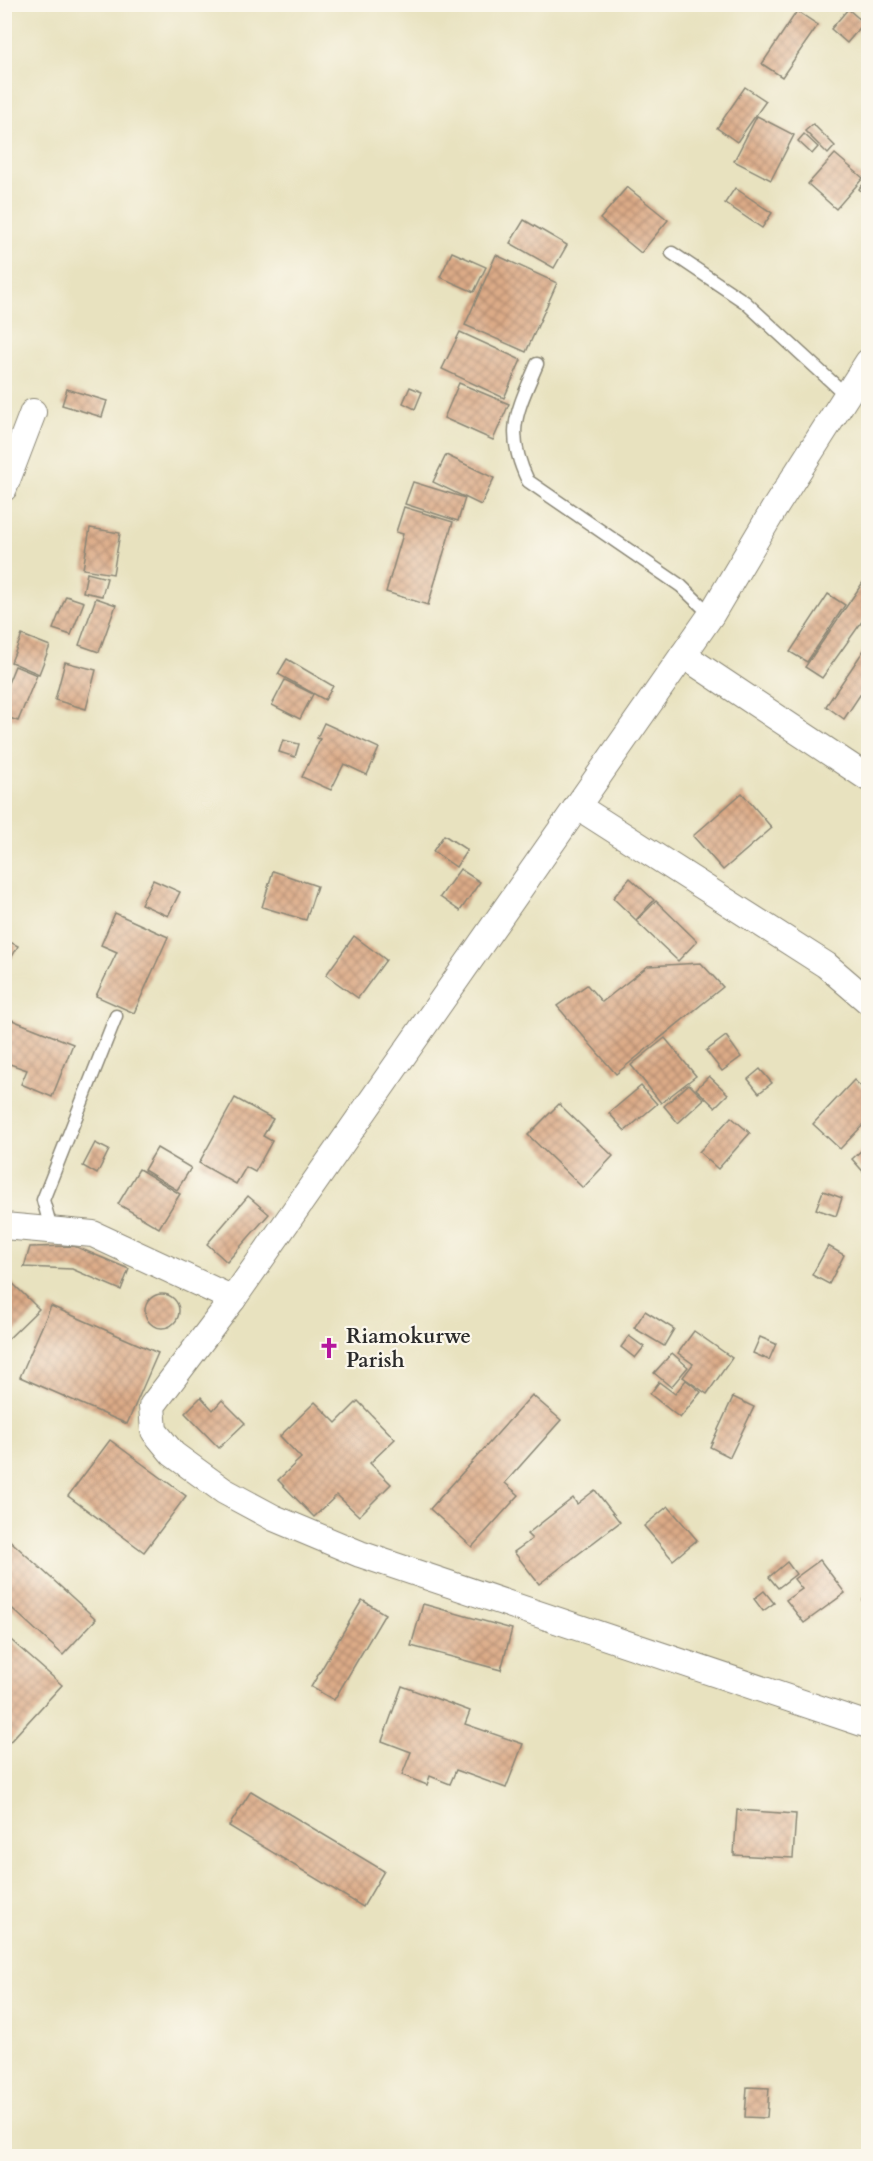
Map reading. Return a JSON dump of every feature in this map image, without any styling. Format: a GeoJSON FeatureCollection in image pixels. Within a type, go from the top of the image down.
{"type":"FeatureCollection","features":[{"type":"Feature","properties":{"kind":"street"},"geometry":{"type":"LineString","coordinates":[[868,362],[774,509],[711,615],[683,656],[233,1299],[152,1406],[154,1431],[173,1454],[224,1491],[274,1518],[360,1554],[868,1725]]}},
{"type":"Feature","properties":{"kind":"street"},"geometry":{"type":"LineString","coordinates":[[4,488],[33,412]]}},
{"type":"Feature","properties":{"kind":"street"},"geometry":{"type":"LineString","coordinates":[[683,656],[868,778]]}},
{"type":"Feature","properties":{"kind":"street"},"geometry":{"type":"LineString","coordinates":[[577,806],[826,965],[868,1001]]}},
{"type":"Feature","properties":{"kind":"street"},"geometry":{"type":"LineString","coordinates":[[4,1226],[51,1228],[93,1234],[233,1299]]}},
{"type":"Feature","properties":{"kind":"lane"},"geometry":{"type":"LineString","coordinates":[[672,253],[745,303],[847,396]]}},
{"type":"Feature","properties":{"kind":"lane"},"geometry":{"type":"LineString","coordinates":[[537,364],[516,415],[516,456],[528,481],[681,586],[711,615]]}},
{"type":"Feature","properties":{"kind":"lane"},"geometry":{"type":"LineString","coordinates":[[51,1228],[43,1200],[116,1016]]}},
{"type":"Feature","properties":{"kind":"building"},"geometry":{"type":"Polygon","coordinates":[[[848,9],[864,23],[847,43],[831,29],[848,9]]]}},
{"type":"Feature","properties":{"kind":"building"},"geometry":{"type":"Polygon","coordinates":[[[797,11],[818,25],[782,77],[762,64],[797,11]]]}},
{"type":"Feature","properties":{"kind":"building"},"geometry":{"type":"Polygon","coordinates":[[[745,87],[766,101],[737,142],[717,128],[745,87]]]}},
{"type":"Feature","properties":{"kind":"building"},"geometry":{"type":"Polygon","coordinates":[[[757,116],[794,135],[771,180],[734,161],[757,116]]]}},
{"type":"Feature","properties":{"kind":"building"},"geometry":{"type":"Polygon","coordinates":[[[813,124],[835,146],[828,154],[805,131],[813,124]]]}},
{"type":"Feature","properties":{"kind":"building"},"geometry":{"type":"Polygon","coordinates":[[[804,134],[818,147],[812,154],[798,141],[804,134]]]}},
{"type":"Feature","properties":{"kind":"building"},"geometry":{"type":"Polygon","coordinates":[[[835,154],[863,178],[836,209],[808,184],[835,154]]]}},
{"type":"Feature","properties":{"kind":"building"},"geometry":{"type":"Polygon","coordinates":[[[868,179],[868,198],[859,189],[868,179]]]}},
{"type":"Feature","properties":{"kind":"building"},"geometry":{"type":"Polygon","coordinates":[[[627,187],[668,220],[641,253],[600,219],[627,187]]]}},
{"type":"Feature","properties":{"kind":"building"},"geometry":{"type":"Polygon","coordinates":[[[735,188],[772,213],[762,228],[725,203],[735,188]]]}},
{"type":"Feature","properties":{"kind":"building"},"geometry":{"type":"Polygon","coordinates":[[[524,220],[567,245],[554,268],[510,243],[524,220]]]}},
{"type":"Feature","properties":{"kind":"building"},"geometry":{"type":"Polygon","coordinates":[[[452,252],[486,267],[474,292],[440,277],[452,252]]]}},
{"type":"Feature","properties":{"kind":"building"},"geometry":{"type":"Polygon","coordinates":[[[496,255],[557,283],[526,352],[465,325],[496,255]]]}},
{"type":"Feature","properties":{"kind":"building"},"geometry":{"type":"Polygon","coordinates":[[[460,332],[521,360],[504,398],[442,369],[460,332]]]}},
{"type":"Feature","properties":{"kind":"building"},"geometry":{"type":"Polygon","coordinates":[[[459,383],[509,404],[493,440],[444,418],[459,383]]]}},
{"type":"Feature","properties":{"kind":"building"},"geometry":{"type":"Polygon","coordinates":[[[410,387],[422,392],[415,409],[403,403],[410,387]]]}},
{"type":"Feature","properties":{"kind":"building"},"geometry":{"type":"Polygon","coordinates":[[[67,389],[107,401],[102,417],[62,405],[67,389]]]}},
{"type":"Feature","properties":{"kind":"building"},"geometry":{"type":"Polygon","coordinates":[[[446,455],[494,478],[481,505],[433,482],[446,455]]]}},
{"type":"Feature","properties":{"kind":"building"},"geometry":{"type":"Polygon","coordinates":[[[413,482],[465,498],[458,521],[405,504],[413,482]]]}},
{"type":"Feature","properties":{"kind":"building"},"geometry":{"type":"Polygon","coordinates":[[[404,507],[453,522],[428,605],[386,592],[403,534],[396,532],[404,507]]]}},
{"type":"Feature","properties":{"kind":"building"},"geometry":{"type":"Polygon","coordinates":[[[90,528],[120,533],[113,574],[83,569],[90,528]]]}},
{"type":"Feature","properties":{"kind":"building"},"geometry":{"type":"Polygon","coordinates":[[[87,573],[107,578],[102,596],[83,592],[87,573]]]}},
{"type":"Feature","properties":{"kind":"building"},"geometry":{"type":"Polygon","coordinates":[[[868,575],[868,613],[822,678],[805,667],[868,575]]]}},
{"type":"Feature","properties":{"kind":"building"},"geometry":{"type":"Polygon","coordinates":[[[828,594],[845,605],[807,662],[790,652],[828,594]]]}},
{"type":"Feature","properties":{"kind":"building"},"geometry":{"type":"Polygon","coordinates":[[[66,596],[84,602],[71,635],[53,629],[66,596]]]}},
{"type":"Feature","properties":{"kind":"building"},"geometry":{"type":"Polygon","coordinates":[[[96,598],[116,605],[99,652],[79,645],[96,598]]]}},
{"type":"Feature","properties":{"kind":"building"},"geometry":{"type":"Polygon","coordinates":[[[22,635],[50,646],[39,674],[11,662],[22,635]]]}},
{"type":"Feature","properties":{"kind":"building"},"geometry":{"type":"Polygon","coordinates":[[[868,644],[868,683],[844,719],[826,706],[868,644]]]}},
{"type":"Feature","properties":{"kind":"building"},"geometry":{"type":"Polygon","coordinates":[[[287,659],[333,686],[325,700],[278,674],[287,659]]]}},
{"type":"Feature","properties":{"kind":"building"},"geometry":{"type":"Polygon","coordinates":[[[65,662],[96,670],[86,709],[55,700],[65,662]]]}},
{"type":"Feature","properties":{"kind":"building"},"geometry":{"type":"Polygon","coordinates":[[[15,666],[37,675],[18,721],[4,716],[4,693],[15,666]]]}},
{"type":"Feature","properties":{"kind":"building"},"geometry":{"type":"Polygon","coordinates":[[[285,680],[313,694],[300,719],[272,705],[285,680]]]}},
{"type":"Feature","properties":{"kind":"building"},"geometry":{"type":"Polygon","coordinates":[[[324,723],[379,748],[367,775],[344,764],[331,790],[302,777],[320,739],[317,738],[324,723]]]}},
{"type":"Feature","properties":{"kind":"building"},"geometry":{"type":"Polygon","coordinates":[[[283,740],[299,744],[295,757],[279,752],[283,740]]]}},
{"type":"Feature","properties":{"kind":"building"},"geometry":{"type":"Polygon","coordinates":[[[742,793],[772,828],[723,870],[693,836],[742,793]]]}},
{"type":"Feature","properties":{"kind":"building"},"geometry":{"type":"Polygon","coordinates":[[[444,835],[467,850],[456,867],[433,851],[444,835]]]}},
{"type":"Feature","properties":{"kind":"building"},"geometry":{"type":"Polygon","coordinates":[[[460,869],[480,882],[460,911],[440,897],[460,869]]]}},
{"type":"Feature","properties":{"kind":"building"},"geometry":{"type":"Polygon","coordinates":[[[273,871],[317,886],[306,920],[262,907],[273,871]]]}},
{"type":"Feature","properties":{"kind":"building"},"geometry":{"type":"Polygon","coordinates":[[[630,878],[654,900],[636,920],[613,898],[630,878]]]}},
{"type":"Feature","properties":{"kind":"building"},"geometry":{"type":"Polygon","coordinates":[[[153,880],[180,892],[168,916],[141,904],[153,880]]]}},
{"type":"Feature","properties":{"kind":"building"},"geometry":{"type":"Polygon","coordinates":[[[656,901],[697,941],[678,961],[636,921],[656,901]]]}},
{"type":"Feature","properties":{"kind":"building"},"geometry":{"type":"Polygon","coordinates":[[[115,913],[168,937],[134,1013],[96,996],[117,952],[101,945],[115,913]]]}},
{"type":"Feature","properties":{"kind":"building"},"geometry":{"type":"Polygon","coordinates":[[[354,936],[386,960],[358,998],[326,975],[354,936]]]}},
{"type":"Feature","properties":{"kind":"building"},"geometry":{"type":"Polygon","coordinates":[[[4,939],[18,946],[9,962],[4,960],[4,939]]]}},
{"type":"Feature","properties":{"kind":"building"},"geometry":{"type":"Polygon","coordinates":[[[701,963],[723,987],[616,1074],[557,1006],[587,985],[602,1002],[648,966],[701,963]]]}},
{"type":"Feature","properties":{"kind":"building"},"geometry":{"type":"Polygon","coordinates":[[[7,1018],[73,1044],[52,1097],[21,1084],[27,1070],[4,1062],[4,1025],[7,1018]]]}},
{"type":"Feature","properties":{"kind":"building"},"geometry":{"type":"Polygon","coordinates":[[[726,1036],[741,1057],[722,1071],[706,1051],[726,1036]]]}},
{"type":"Feature","properties":{"kind":"building"},"geometry":{"type":"Polygon","coordinates":[[[665,1038],[696,1076],[661,1103],[631,1065],[665,1038]]]}},
{"type":"Feature","properties":{"kind":"building"},"geometry":{"type":"Polygon","coordinates":[[[760,1069],[772,1083],[759,1093],[748,1079],[760,1069]]]}},
{"type":"Feature","properties":{"kind":"building"},"geometry":{"type":"Polygon","coordinates":[[[709,1076],[728,1094],[715,1107],[696,1089],[709,1076]]]}},
{"type":"Feature","properties":{"kind":"building"},"geometry":{"type":"Polygon","coordinates":[[[854,1080],[868,1093],[868,1128],[864,1124],[840,1149],[813,1124],[854,1080]]]}},
{"type":"Feature","properties":{"kind":"building"},"geometry":{"type":"Polygon","coordinates":[[[689,1084],[704,1099],[678,1123],[664,1106],[689,1084]]]}},
{"type":"Feature","properties":{"kind":"building"},"geometry":{"type":"Polygon","coordinates":[[[641,1086],[657,1104],[625,1131],[609,1113],[641,1086]]]}},
{"type":"Feature","properties":{"kind":"building"},"geometry":{"type":"Polygon","coordinates":[[[235,1098],[273,1119],[263,1136],[272,1141],[255,1172],[246,1167],[236,1184],[199,1163],[235,1098]]]}},
{"type":"Feature","properties":{"kind":"building"},"geometry":{"type":"Polygon","coordinates":[[[559,1104],[613,1156],[583,1188],[528,1135],[559,1104]]]}},
{"type":"Feature","properties":{"kind":"building"},"geometry":{"type":"Polygon","coordinates":[[[731,1117],[750,1133],[718,1169],[699,1152],[731,1117]]]}},
{"type":"Feature","properties":{"kind":"building"},"geometry":{"type":"Polygon","coordinates":[[[95,1143],[109,1150],[97,1174],[83,1166],[95,1143]]]}},
{"type":"Feature","properties":{"kind":"building"},"geometry":{"type":"Polygon","coordinates":[[[157,1148],[191,1168],[177,1190],[144,1170],[157,1148]]]}},
{"type":"Feature","properties":{"kind":"building"},"geometry":{"type":"Polygon","coordinates":[[[864,1148],[868,1152],[868,1177],[852,1159],[864,1148]]]}},
{"type":"Feature","properties":{"kind":"building"},"geometry":{"type":"Polygon","coordinates":[[[139,1169],[180,1194],[159,1228],[118,1204],[139,1169]]]}},
{"type":"Feature","properties":{"kind":"building"},"geometry":{"type":"Polygon","coordinates":[[[823,1191],[842,1198],[836,1216],[816,1209],[823,1191]]]}},
{"type":"Feature","properties":{"kind":"building"},"geometry":{"type":"Polygon","coordinates":[[[248,1196],[269,1214],[227,1262],[207,1244],[248,1196]]]}},
{"type":"Feature","properties":{"kind":"building"},"geometry":{"type":"Polygon","coordinates":[[[74,1246],[129,1269],[121,1290],[72,1269],[24,1267],[30,1247],[74,1246]]]}},
{"type":"Feature","properties":{"kind":"building"},"geometry":{"type":"Polygon","coordinates":[[[828,1246],[844,1255],[829,1284],[812,1275],[828,1246]]]}},
{"type":"Feature","properties":{"kind":"building"},"geometry":{"type":"Polygon","coordinates":[[[4,1275],[39,1309],[4,1343],[4,1275]]]}},
{"type":"Feature","properties":{"kind":"building"},"geometry":{"type":"Polygon","coordinates":[[[162,1294],[174,1299],[179,1311],[174,1323],[162,1328],[150,1323],[145,1311],[150,1299],[162,1294]]]}},
{"type":"Feature","properties":{"kind":"building"},"geometry":{"type":"Polygon","coordinates":[[[51,1306],[158,1353],[127,1424],[20,1377],[51,1306]]]}},
{"type":"Feature","properties":{"kind":"building"},"geometry":{"type":"Polygon","coordinates":[[[645,1311],[674,1329],[664,1346],[634,1328],[645,1311]]]}},
{"type":"Feature","properties":{"kind":"building"},"geometry":{"type":"Polygon","coordinates":[[[694,1331],[732,1358],[707,1394],[683,1377],[693,1364],[678,1353],[694,1331]]]}},
{"type":"Feature","properties":{"kind":"building"},"geometry":{"type":"Polygon","coordinates":[[[629,1336],[644,1347],[635,1358],[621,1347],[629,1336]]]}},
{"type":"Feature","properties":{"kind":"building"},"geometry":{"type":"Polygon","coordinates":[[[760,1337],[776,1344],[769,1360],[753,1353],[760,1337]]]}},
{"type":"Feature","properties":{"kind":"building"},"geometry":{"type":"Polygon","coordinates":[[[672,1353],[688,1367],[671,1387],[654,1373],[672,1353]]]}},
{"type":"Feature","properties":{"kind":"building"},"geometry":{"type":"Polygon","coordinates":[[[686,1380],[701,1392],[680,1418],[650,1394],[659,1382],[675,1394],[686,1380]]]}},
{"type":"Feature","properties":{"kind":"building"},"geometry":{"type":"Polygon","coordinates":[[[532,1395],[561,1420],[505,1483],[519,1495],[472,1547],[430,1509],[532,1395]]]}},
{"type":"Feature","properties":{"kind":"building"},"geometry":{"type":"Polygon","coordinates":[[[201,1397],[213,1410],[222,1400],[245,1423],[219,1448],[185,1413],[201,1397]]]}},
{"type":"Feature","properties":{"kind":"building"},"geometry":{"type":"Polygon","coordinates":[[[733,1397],[754,1407],[730,1457],[710,1447],[733,1397]]]}},
{"type":"Feature","properties":{"kind":"building"},"geometry":{"type":"Polygon","coordinates":[[[358,1401],[395,1439],[370,1463],[391,1484],[359,1516],[337,1495],[314,1517],[278,1480],[301,1458],[280,1436],[315,1402],[336,1423],[358,1401]]]}},
{"type":"Feature","properties":{"kind":"building"},"geometry":{"type":"Polygon","coordinates":[[[110,1440],[186,1496],[144,1552],[68,1496],[110,1440]]]}},
{"type":"Feature","properties":{"kind":"building"},"geometry":{"type":"Polygon","coordinates":[[[595,1490],[620,1522],[539,1584],[514,1552],[532,1539],[527,1534],[573,1498],[577,1504],[595,1490]]]}},
{"type":"Feature","properties":{"kind":"building"},"geometry":{"type":"Polygon","coordinates":[[[668,1506],[697,1540],[673,1560],[644,1526],[668,1506]]]}},
{"type":"Feature","properties":{"kind":"building"},"geometry":{"type":"Polygon","coordinates":[[[4,1535],[96,1619],[63,1655],[4,1601],[4,1535]]]}},
{"type":"Feature","properties":{"kind":"building"},"geometry":{"type":"Polygon","coordinates":[[[820,1560],[845,1593],[804,1623],[786,1600],[802,1589],[794,1579],[820,1560]]]}},
{"type":"Feature","properties":{"kind":"building"},"geometry":{"type":"Polygon","coordinates":[[[787,1562],[796,1574],[778,1588],[769,1577],[787,1562]]]}},
{"type":"Feature","properties":{"kind":"building"},"geometry":{"type":"Polygon","coordinates":[[[868,1590],[868,1604],[863,1600],[868,1590]]]}},
{"type":"Feature","properties":{"kind":"building"},"geometry":{"type":"Polygon","coordinates":[[[764,1591],[774,1603],[763,1611],[754,1599],[764,1591]]]}},
{"type":"Feature","properties":{"kind":"building"},"geometry":{"type":"Polygon","coordinates":[[[362,1600],[385,1614],[334,1700],[311,1687],[362,1600]]]}},
{"type":"Feature","properties":{"kind":"building"},"geometry":{"type":"Polygon","coordinates":[[[423,1604],[512,1629],[501,1670],[411,1646],[423,1604]]]}},
{"type":"Feature","properties":{"kind":"building"},"geometry":{"type":"Polygon","coordinates":[[[4,1634],[62,1685],[4,1748],[4,1693],[8,1689],[4,1686],[4,1634]]]}},
{"type":"Feature","properties":{"kind":"building"},"geometry":{"type":"Polygon","coordinates":[[[402,1686],[470,1711],[465,1724],[523,1744],[506,1788],[456,1770],[450,1784],[430,1776],[427,1785],[402,1775],[411,1752],[382,1741],[402,1686]]]}},
{"type":"Feature","properties":{"kind":"building"},"geometry":{"type":"Polygon","coordinates":[[[251,1791],[384,1871],[363,1907],[229,1826],[251,1791]]]}},
{"type":"Feature","properties":{"kind":"building"},"geometry":{"type":"Polygon","coordinates":[[[737,1810],[796,1814],[793,1858],[734,1855],[737,1810]]]}},
{"type":"Feature","properties":{"kind":"building"},"geometry":{"type":"Polygon","coordinates":[[[747,2087],[769,2088],[767,2118],[745,2117],[747,2087]]]}},
{"type":"Feature","properties":{"kind":"place","name":"Riamokurwe Parish"},"geometry":{"type":"Point","coordinates":[329,1348]}}]}
